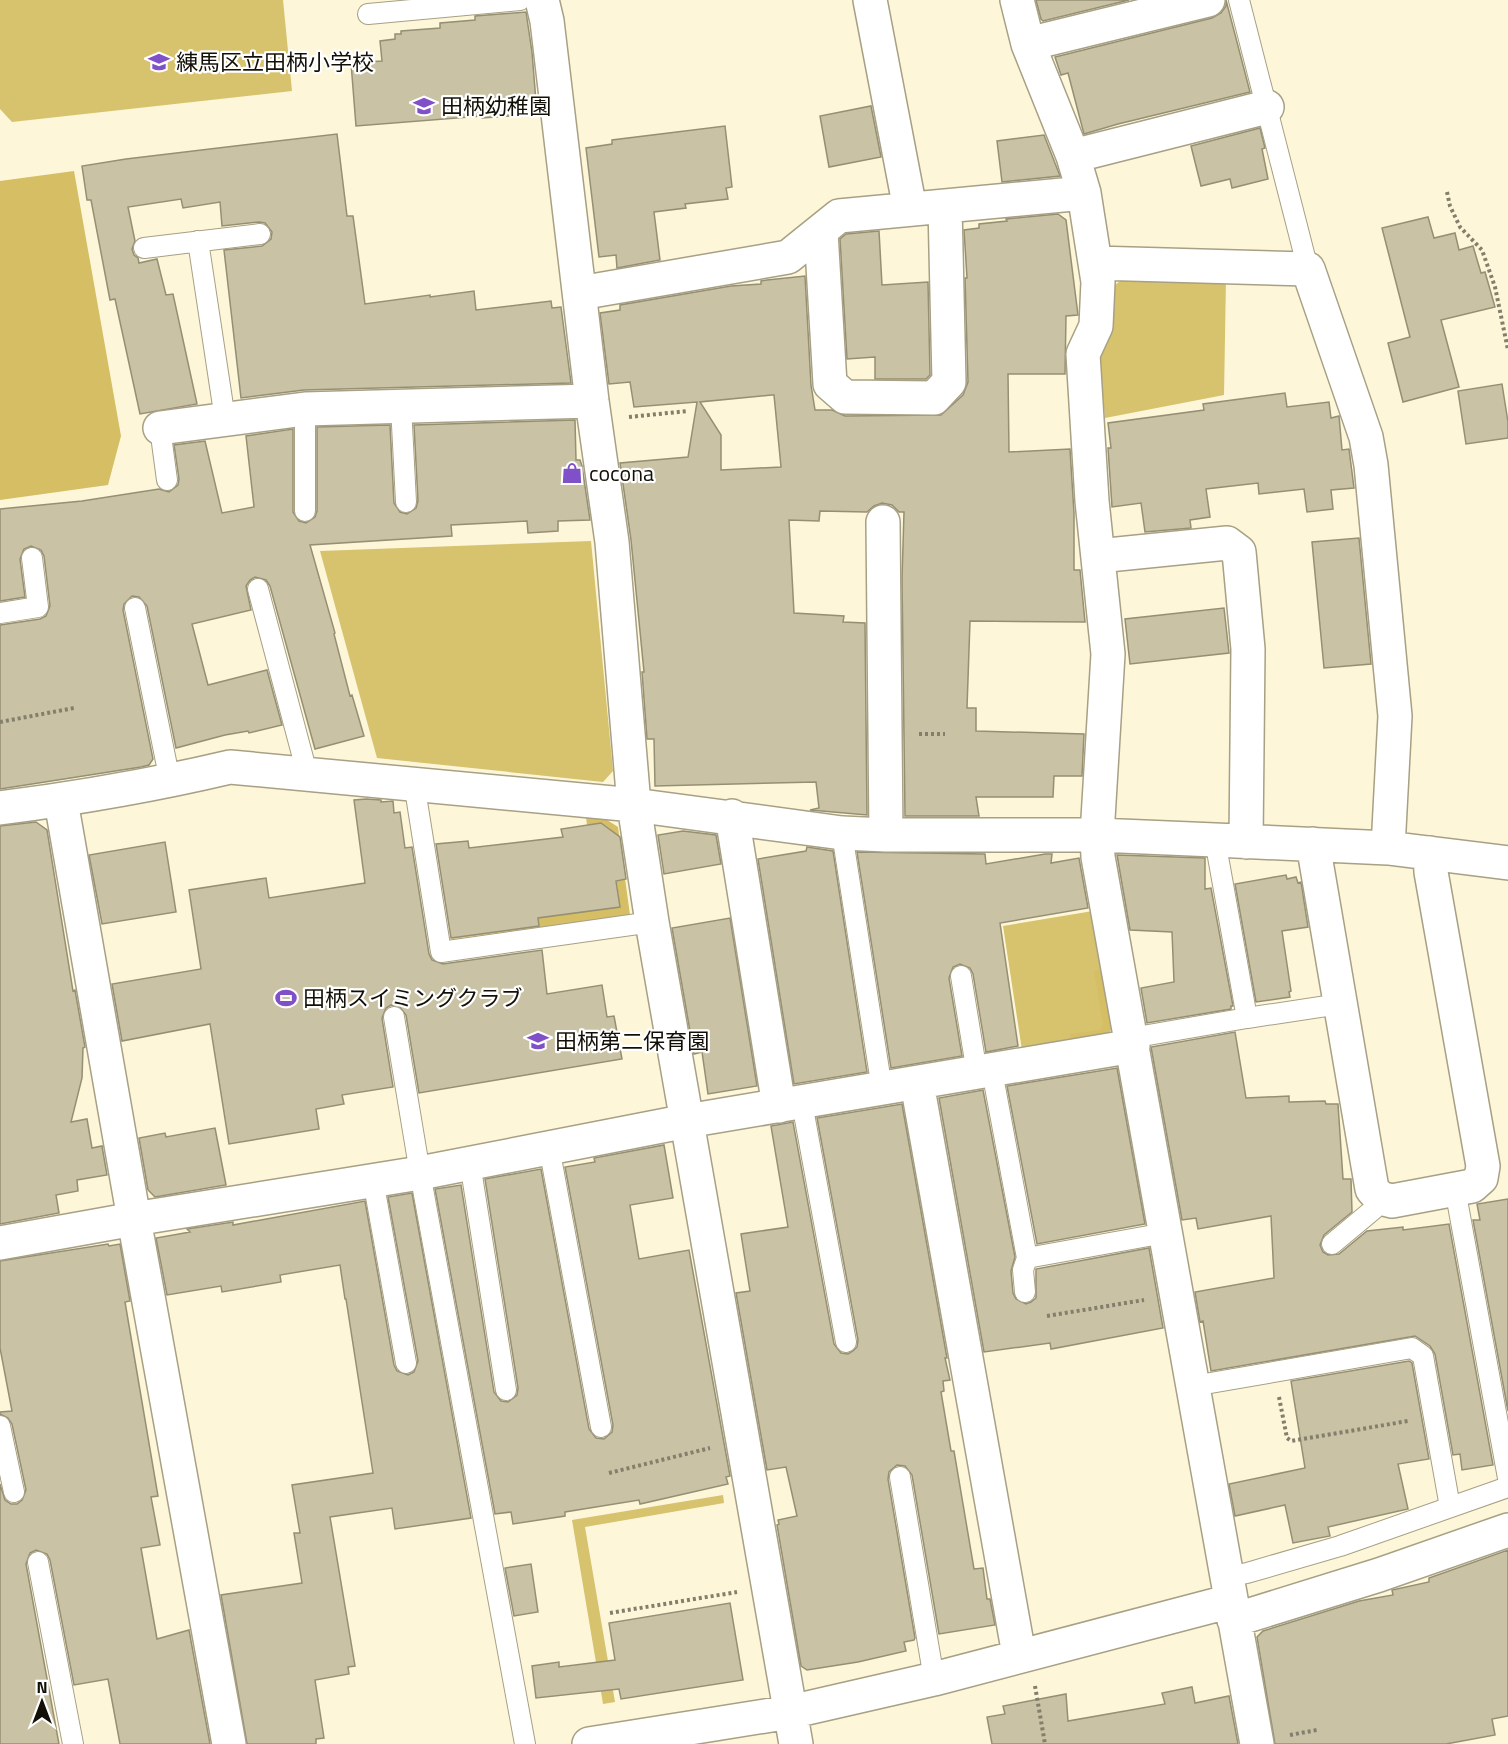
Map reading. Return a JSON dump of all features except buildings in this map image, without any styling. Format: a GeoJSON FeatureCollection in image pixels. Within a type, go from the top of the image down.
{"type":"FeatureCollection","features":[{"type":"Feature","properties":{"kind":"street"},"geometry":{"type":"LineString","coordinates":[[542,0],[547,21],[612,542],[633,805],[796,1744]]}},
{"type":"Feature","properties":{"kind":"street"},"geometry":{"type":"LineString","coordinates":[[870,0],[910,209]]}},
{"type":"Feature","properties":{"kind":"street"},"geometry":{"type":"LineString","coordinates":[[1017,0],[1028,44],[1073,156],[1084,193],[1098,282],[1096,326],[1083,354],[1092,501],[1108,654],[1097,835],[1098,857],[1257,1744]]}},
{"type":"Feature","properties":{"kind":"street"},"geometry":{"type":"LineString","coordinates":[[1028,44],[1208,0]]}},
{"type":"Feature","properties":{"kind":"street"},"geometry":{"type":"LineString","coordinates":[[1073,156],[1267,107]]}},
{"type":"Feature","properties":{"kind":"street"},"geometry":{"type":"LineString","coordinates":[[580,293],[788,257],[839,216],[1084,193]]}},
{"type":"Feature","properties":{"kind":"street"},"geometry":{"type":"LineString","coordinates":[[820,232],[830,384],[845,397],[934,398],[949,382],[945,206]]}},
{"type":"Feature","properties":{"kind":"street"},"geometry":{"type":"LineString","coordinates":[[1095,263],[1308,269],[1358,415],[1371,465],[1395,716],[1388,848]]}},
{"type":"Feature","properties":{"kind":"street"},"geometry":{"type":"LineString","coordinates":[[160,428],[305,409],[401,406],[594,411]]}},
{"type":"Feature","properties":{"kind":"street"},"geometry":{"type":"LineString","coordinates":[[883,522],[886,835]]}},
{"type":"Feature","properties":{"kind":"street"},"geometry":{"type":"LineString","coordinates":[[1098,556],[1227,543],[1239,552],[1248,649],[1230,841]]}},
{"type":"Feature","properties":{"kind":"street"},"geometry":{"type":"LineString","coordinates":[[0,807],[61,801],[170,781],[230,766],[633,805],[732,816],[842,833],[1097,835],[1313,844],[1388,848],[1508,863]]}},
{"type":"Feature","properties":{"kind":"street"},"geometry":{"type":"LineString","coordinates":[[61,801],[229,1744]]}},
{"type":"Feature","properties":{"kind":"street"},"geometry":{"type":"LineString","coordinates":[[732,816],[791,1105]]}},
{"type":"Feature","properties":{"kind":"street"},"geometry":{"type":"LineString","coordinates":[[1313,844],[1372,1190],[1380,1198],[1392,1201],[1472,1186],[1481,1178],[1483,1167],[1431,872],[1430,853]]}},
{"type":"Feature","properties":{"kind":"street"},"geometry":{"type":"LineString","coordinates":[[0,1243],[420,1173],[687,1121],[984,1072],[1132,1042]]}},
{"type":"Feature","properties":{"kind":"street"},"geometry":{"type":"LineString","coordinates":[[917,1083],[1024,1654]]}},
{"type":"Feature","properties":{"kind":"street"},"geometry":{"type":"LineString","coordinates":[[606,1743],[790,1712],[934,1679],[1230,1599],[1379,1575],[1508,1530]]}},
{"type":"Feature","properties":{"kind":"lane"},"geometry":{"type":"LineString","coordinates":[[368,14],[520,0]]}},
{"type":"Feature","properties":{"kind":"lane"},"geometry":{"type":"LineString","coordinates":[[1239,0],[1308,269]]}},
{"type":"Feature","properties":{"kind":"lane"},"geometry":{"type":"LineString","coordinates":[[144,248],[260,234]]}},
{"type":"Feature","properties":{"kind":"lane"},"geometry":{"type":"LineString","coordinates":[[198,241],[225,419]]}},
{"type":"Feature","properties":{"kind":"lane"},"geometry":{"type":"LineString","coordinates":[[401,406],[406,502]]}},
{"type":"Feature","properties":{"kind":"lane"},"geometry":{"type":"LineString","coordinates":[[305,409],[305,511]]}},
{"type":"Feature","properties":{"kind":"lane"},"geometry":{"type":"LineString","coordinates":[[160,428],[167,480]]}},
{"type":"Feature","properties":{"kind":"lane"},"geometry":{"type":"LineString","coordinates":[[0,613],[38,607],[32,558]]}},
{"type":"Feature","properties":{"kind":"lane"},"geometry":{"type":"LineString","coordinates":[[258,589],[307,773]]}},
{"type":"Feature","properties":{"kind":"lane"},"geometry":{"type":"LineString","coordinates":[[135,608],[170,781]]}},
{"type":"Feature","properties":{"kind":"lane"},"geometry":{"type":"LineString","coordinates":[[414,783],[441,952],[652,922]]}},
{"type":"Feature","properties":{"kind":"lane"},"geometry":{"type":"LineString","coordinates":[[842,833],[882,1089]]}},
{"type":"Feature","properties":{"kind":"lane"},"geometry":{"type":"LineString","coordinates":[[1230,841],[1247,1018]]}},
{"type":"Feature","properties":{"kind":"lane"},"geometry":{"type":"LineString","coordinates":[[961,976],[1027,1258],[1023,1270],[1025,1292]]}},
{"type":"Feature","properties":{"kind":"lane"},"geometry":{"type":"LineString","coordinates":[[1132,1042],[1247,1018],[1340,1004]]}},
{"type":"Feature","properties":{"kind":"lane"},"geometry":{"type":"LineString","coordinates":[[394,1017],[420,1173],[525,1744]]}},
{"type":"Feature","properties":{"kind":"lane"},"geometry":{"type":"LineString","coordinates":[[791,1105],[846,1341]]}},
{"type":"Feature","properties":{"kind":"lane"},"geometry":{"type":"LineString","coordinates":[[549,1147],[601,1427]]}},
{"type":"Feature","properties":{"kind":"lane"},"geometry":{"type":"LineString","coordinates":[[470,1163],[506,1390]]}},
{"type":"Feature","properties":{"kind":"lane"},"geometry":{"type":"LineString","coordinates":[[373,1180],[406,1363]]}},
{"type":"Feature","properties":{"kind":"lane"},"geometry":{"type":"LineString","coordinates":[[1455,1189],[1508,1478]]}},
{"type":"Feature","properties":{"kind":"lane"},"geometry":{"type":"LineString","coordinates":[[1332,1244],[1374,1209],[1380,1198]]}},
{"type":"Feature","properties":{"kind":"lane"},"geometry":{"type":"LineString","coordinates":[[1027,1258],[1165,1233]]}},
{"type":"Feature","properties":{"kind":"lane"},"geometry":{"type":"LineString","coordinates":[[1193,1386],[1412,1348],[1423,1356],[1450,1507]]}},
{"type":"Feature","properties":{"kind":"lane"},"geometry":{"type":"LineString","coordinates":[[0,1426],[14,1492]]}},
{"type":"Feature","properties":{"kind":"lane"},"geometry":{"type":"LineString","coordinates":[[900,1477],[934,1679]]}},
{"type":"Feature","properties":{"kind":"lane"},"geometry":{"type":"LineString","coordinates":[[1230,1599],[1247,1573],[1340,1546],[1508,1487]]}},
{"type":"Feature","properties":{"kind":"lane"},"geometry":{"type":"LineString","coordinates":[[38,1562],[73,1744]]}},
{"type":"Feature","properties":{"kind":"path"},"geometry":{"type":"LineString","coordinates":[[1447,192],[1450,206],[1460,227],[1482,250],[1495,287],[1508,350]]}},
{"type":"Feature","properties":{"kind":"path"},"geometry":{"type":"LineString","coordinates":[[594,411],[688,411]]}},
{"type":"Feature","properties":{"kind":"path"},"geometry":{"type":"LineString","coordinates":[[0,722],[74,708]]}},
{"type":"Feature","properties":{"kind":"path"},"geometry":{"type":"LineString","coordinates":[[1047,1316],[1176,1294]]}},
{"type":"Feature","properties":{"kind":"path"},"geometry":{"type":"LineString","coordinates":[[1274,1372],[1287,1438],[1291,1441],[1434,1417]]}},
{"type":"Feature","properties":{"kind":"path"},"geometry":{"type":"LineString","coordinates":[[609,1473],[743,1441]]}},
{"type":"Feature","properties":{"kind":"path"},"geometry":{"type":"LineString","coordinates":[[610,1613],[739,1591],[741,1583]]}},
{"type":"Feature","properties":{"kind":"path"},"geometry":{"type":"LineString","coordinates":[[1024,1654],[1045,1744]]}},
{"type":"Feature","properties":{"kind":"shaded area","name":"練馬区立田柄小学校"},"geometry":{"type":"Polygon","coordinates":[[[0,0],[283,0],[292,91],[12,122],[0,109],[0,0]]]}},
{"type":"Feature","properties":{"kind":"shaded area"},"geometry":{"type":"Polygon","coordinates":[[[74,171],[121,436],[108,485],[0,500],[0,181],[74,171]]]}},
{"type":"Feature","properties":{"kind":"shaded area"},"geometry":{"type":"Polygon","coordinates":[[[1128,275],[1226,278],[1224,395],[1105,418],[1099,356],[1110,330],[1115,285],[1128,275]]]}},
{"type":"Feature","properties":{"kind":"shaded area"},"geometry":{"type":"Polygon","coordinates":[[[591,541],[613,771],[603,782],[377,758],[320,551],[591,541]]]}},
{"type":"Feature","properties":{"kind":"shaded area"},"geometry":{"type":"Polygon","coordinates":[[[586,817],[604,818],[618,827],[630,915],[452,939],[451,929],[620,907],[610,829],[601,823],[587,825],[586,817]]]}},
{"type":"Feature","properties":{"kind":"shaded area"},"geometry":{"type":"Polygon","coordinates":[[[1093,911],[1102,970],[1106,1037],[1022,1050],[1003,926],[1093,911]]]}},
{"type":"Feature","properties":{"kind":"shaded area"},"geometry":{"type":"Polygon","coordinates":[[[1102,970],[1113,1027],[1106,1037],[1072,1043],[1070,1034],[1100,1030],[1103,1025],[1094,971],[1102,970]]]}},
{"type":"Feature","properties":{"kind":"shaded area"},"geometry":{"type":"Polygon","coordinates":[[[723,1495],[724,1503],[585,1527],[615,1702],[603,1704],[572,1520],[723,1495]]]}},
{"type":"Feature","properties":{"kind":"place","name":"練馬区立田柄小学校"},"geometry":{"type":"Point","coordinates":[159,62]}},
{"type":"Feature","properties":{"kind":"place","name":"田柄幼稚園"},"geometry":{"type":"Point","coordinates":[424,106]}},
{"type":"Feature","properties":{"kind":"place","name":"cocona"},"geometry":{"type":"Point","coordinates":[572,473]}},
{"type":"Feature","properties":{"kind":"place","name":"田柄スイミングクラブ"},"geometry":{"type":"Point","coordinates":[286,998]}},
{"type":"Feature","properties":{"kind":"place","name":"田柄第二保育園"},"geometry":{"type":"Point","coordinates":[538,1041]}}]}
